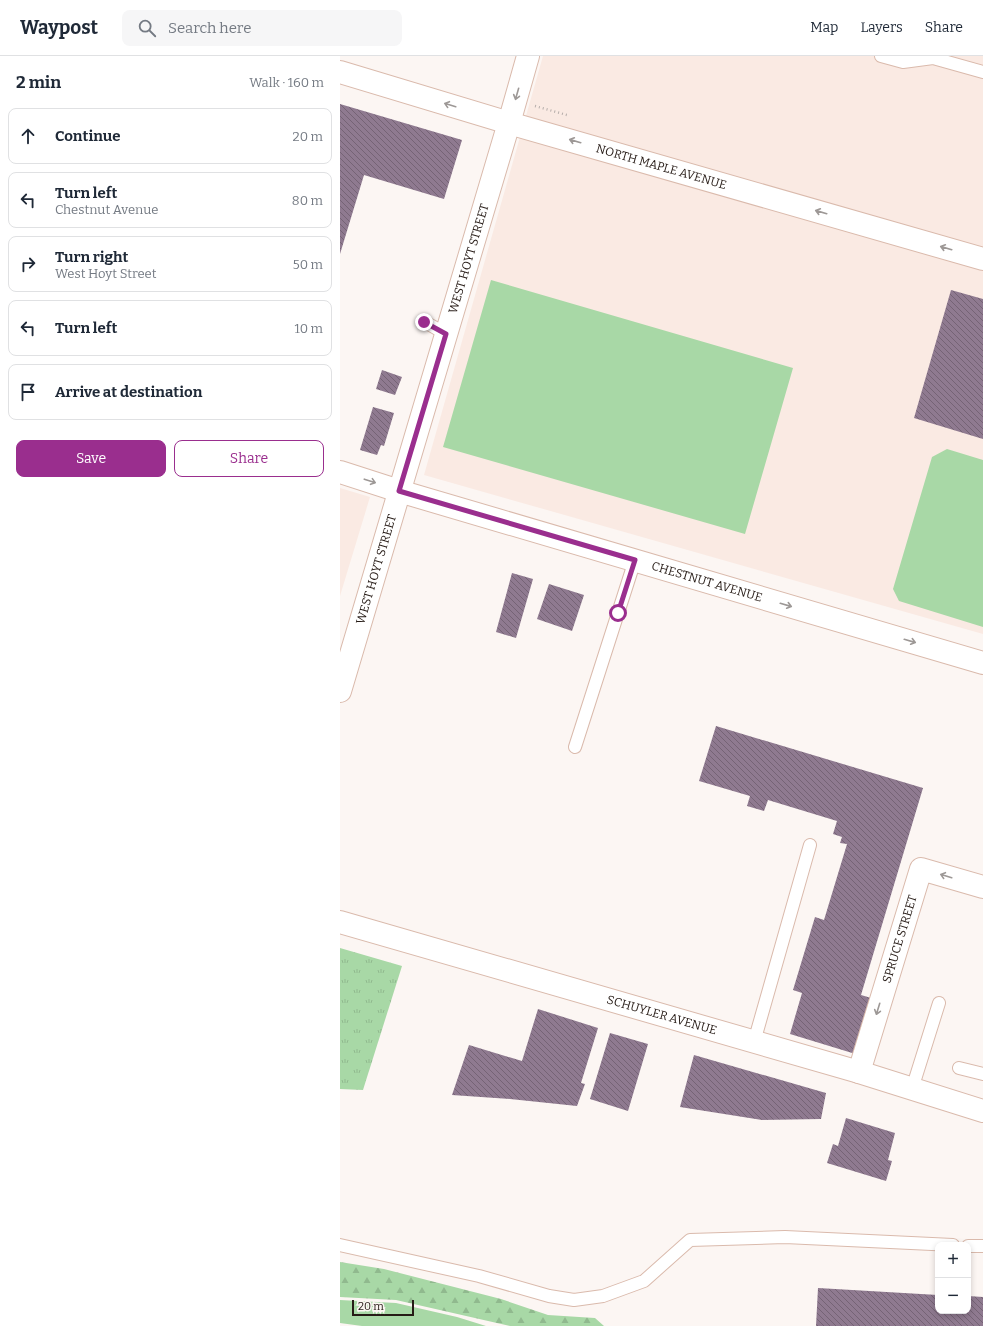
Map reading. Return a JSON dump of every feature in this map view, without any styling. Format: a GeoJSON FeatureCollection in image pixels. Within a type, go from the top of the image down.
{"type":"FeatureCollection","features":[{"type":"Feature","properties":{"kind":"street","name":"WEST HOYT STREET"},"geometry":{"type":"LineString","coordinates":[[340,691],[528,56]]}},
{"type":"Feature","properties":{"kind":"street","name":"NORTH MAPLE AVENUE"},"geometry":{"type":"LineString","coordinates":[[340,72],[509,123],[983,259]]}},
{"type":"Feature","properties":{"kind":"street","name":"CHESTNUT AVENUE"},"geometry":{"type":"LineString","coordinates":[[340,472],[399,491],[983,663]]}},
{"type":"Feature","properties":{"kind":"street","name":"SPRUCE STREET"},"geometry":{"type":"LineString","coordinates":[[859,1072],[922,869],[983,887]]}},
{"type":"Feature","properties":{"kind":"street","name":"SCHUYLER AVENUE"},"geometry":{"type":"LineString","coordinates":[[340,922],[859,1072],[983,1111]]}},
{"type":"Feature","properties":{"kind":"lane"},"geometry":{"type":"LineString","coordinates":[[882,56],[903,62],[933,58],[983,72]]}},
{"type":"Feature","properties":{"kind":"lane"},"geometry":{"type":"LineString","coordinates":[[424,322],[446,334]]}},
{"type":"Feature","properties":{"kind":"lane"},"geometry":{"type":"LineString","coordinates":[[575,747],[635,560]]}},
{"type":"Feature","properties":{"kind":"lane"},"geometry":{"type":"LineString","coordinates":[[754,1042],[810,845]]}},
{"type":"Feature","properties":{"kind":"lane"},"geometry":{"type":"LineString","coordinates":[[912,1089],[939,1003]]}},
{"type":"Feature","properties":{"kind":"lane"},"geometry":{"type":"LineString","coordinates":[[959,1068],[983,1074]]}},
{"type":"Feature","properties":{"kind":"lane"},"geometry":{"type":"LineString","coordinates":[[340,1245],[479,1276],[549,1296],[574,1300],[603,1296],[644,1281],[690,1240],[785,1237],[935,1244]]}},
{"type":"Feature","properties":{"kind":"lane"},"geometry":{"type":"LineString","coordinates":[[971,1246],[983,1246]]}},
{"type":"Feature","properties":{"kind":"path"},"geometry":{"type":"LineString","coordinates":[[532,105],[570,116]]}},
{"type":"Feature","properties":{"kind":"shaded area"},"geometry":{"type":"Polygon","coordinates":[[[543,56],[983,56],[983,634],[424,475],[543,56]]]}},
{"type":"Feature","properties":{"kind":"shaded area"},"geometry":{"type":"Polygon","coordinates":[[[340,488],[370,497],[340,596],[340,488]]]}},
{"type":"Feature","properties":{"kind":"green space"},"geometry":{"type":"Polygon","coordinates":[[[491,280],[793,368],[745,534],[443,447],[491,280]]]}},
{"type":"Feature","properties":{"kind":"green space"},"geometry":{"type":"Polygon","coordinates":[[[947,449],[983,460],[983,627],[899,601],[893,589],[932,457],[947,449]]]}},
{"type":"Feature","properties":{"kind":"green space"},"geometry":{"type":"Polygon","coordinates":[[[340,948],[402,966],[363,1090],[340,1089],[340,948]]]}},
{"type":"Feature","properties":{"kind":"green space"},"geometry":{"type":"Polygon","coordinates":[[[340,1262],[384,1269],[501,1299],[548,1315],[595,1318],[604,1326],[510,1326],[396,1300],[340,1297],[340,1262]]]}},
{"type":"Feature","properties":{"kind":"green space"},"geometry":{"type":"Polygon","coordinates":[[[340,1300],[396,1303],[457,1317],[486,1326],[362,1326],[340,1323],[340,1300]]]}},
{"type":"Feature","properties":{"kind":"building"},"geometry":{"type":"Polygon","coordinates":[[[340,104],[462,140],[444,199],[364,175],[340,254],[340,104]]]}},
{"type":"Feature","properties":{"kind":"building"},"geometry":{"type":"Polygon","coordinates":[[[951,290],[983,299],[983,439],[914,418],[951,290]]]}},
{"type":"Feature","properties":{"kind":"building"},"geometry":{"type":"Polygon","coordinates":[[[382,370],[402,377],[395,395],[376,389],[382,370]]]}},
{"type":"Feature","properties":{"kind":"building"},"geometry":{"type":"Polygon","coordinates":[[[373,407],[394,413],[384,446],[381,445],[377,455],[360,450],[373,407]]]}},
{"type":"Feature","properties":{"kind":"building"},"geometry":{"type":"Polygon","coordinates":[[[512,573],[533,579],[516,638],[496,632],[512,573]]]}},
{"type":"Feature","properties":{"kind":"building"},"geometry":{"type":"Polygon","coordinates":[[[549,584],[584,595],[572,631],[537,619],[549,584]]]}},
{"type":"Feature","properties":{"kind":"building"},"geometry":{"type":"Polygon","coordinates":[[[716,726],[923,788],[861,995],[878,1000],[862,1056],[790,1034],[802,993],[793,990],[815,917],[824,920],[847,844],[840,843],[842,837],[833,834],[837,821],[768,800],[764,811],[747,806],[750,796],[699,781],[716,726]]]}},
{"type":"Feature","properties":{"kind":"building"},"geometry":{"type":"Polygon","coordinates":[[[538,1009],[598,1028],[581,1083],[585,1084],[577,1106],[452,1095],[469,1045],[522,1061],[538,1009]]]}},
{"type":"Feature","properties":{"kind":"building"},"geometry":{"type":"Polygon","coordinates":[[[610,1033],[648,1044],[628,1111],[590,1099],[610,1033]]]}},
{"type":"Feature","properties":{"kind":"building"},"geometry":{"type":"Polygon","coordinates":[[[694,1055],[826,1093],[821,1119],[762,1120],[680,1107],[694,1055]]]}},
{"type":"Feature","properties":{"kind":"building"},"geometry":{"type":"Polygon","coordinates":[[[846,1118],[895,1133],[888,1160],[892,1161],[886,1181],[827,1163],[833,1144],[838,1146],[846,1118]]]}},
{"type":"Feature","properties":{"kind":"building"},"geometry":{"type":"Polygon","coordinates":[[[818,1288],[935,1295],[935,1314],[971,1314],[971,1296],[983,1297],[983,1326],[816,1326],[818,1288]]]}},
{"type":"Feature","properties":{"kind":"route"},"geometry":{"type":"LineString","coordinates":[[424,322],[446,334],[399,491],[635,560],[618,613]]}}]}
